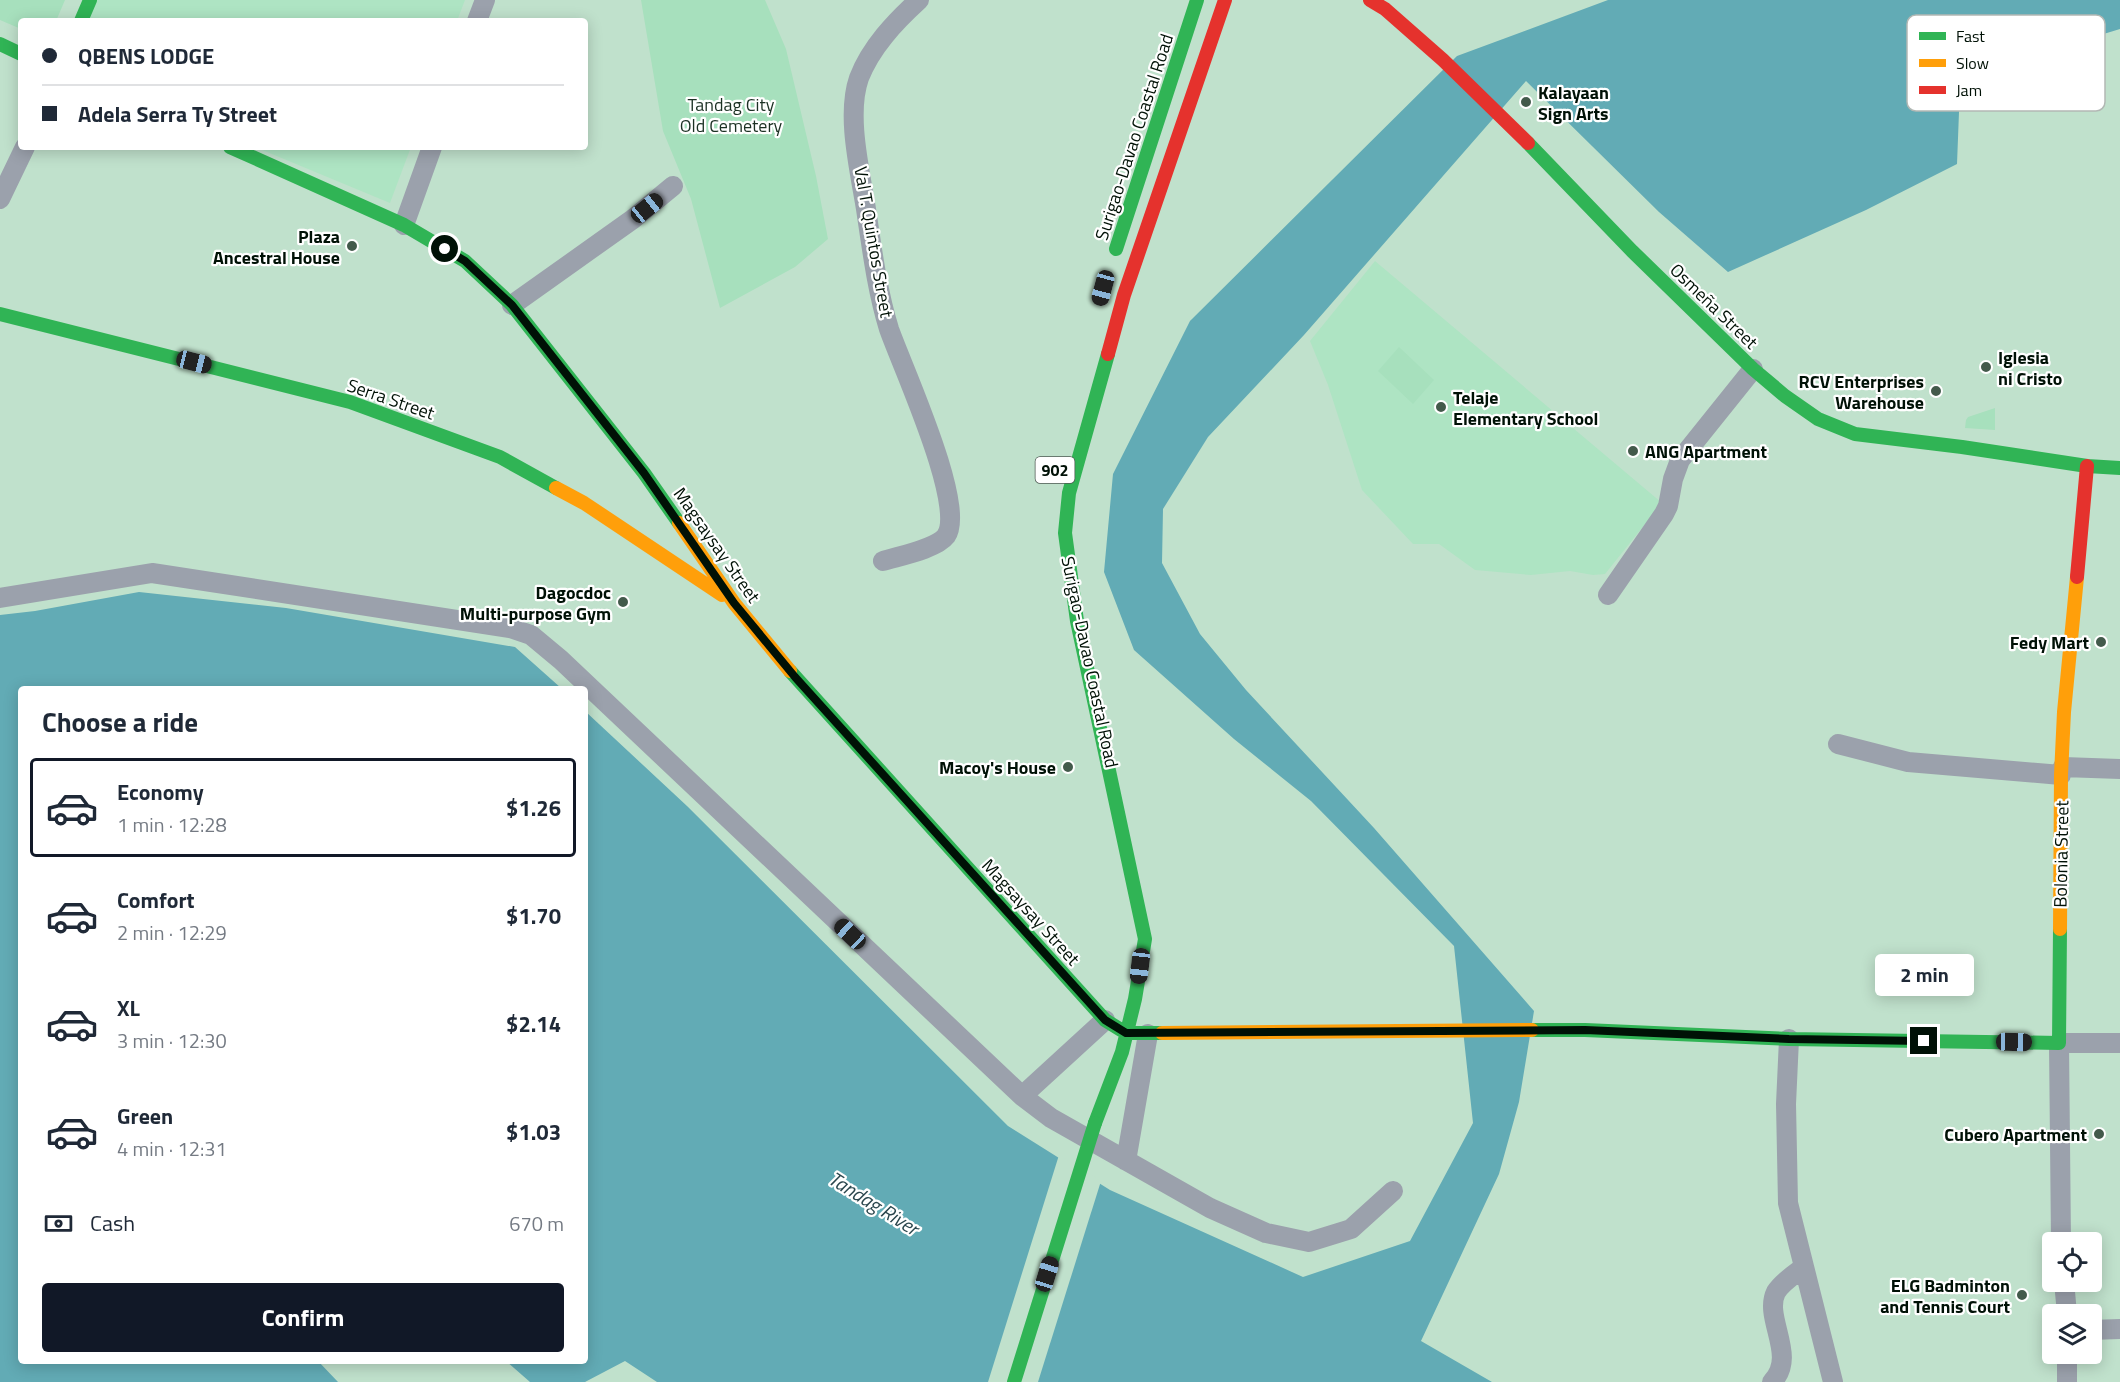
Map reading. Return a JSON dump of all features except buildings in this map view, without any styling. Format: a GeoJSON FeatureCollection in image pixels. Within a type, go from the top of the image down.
{"type":"FeatureCollection","features":[{"type":"Feature","properties":{"kind":"main road"},"geometry":{"type":"LineString","coordinates":[[82,18],[90,0]]}},
{"type":"Feature","properties":{"kind":"main road","name":"Surigao-Davao Coastal Road"},"geometry":{"type":"LineString","coordinates":[[1110,266],[1197,0]]}},
{"type":"Feature","properties":{"kind":"main road","name":"Surigao-Davao Coastal Road"},"geometry":{"type":"LineString","coordinates":[[1014,1382],[1095,1123],[1122,1052],[1135,999],[1145,939],[1068,596],[1065,533],[1069,493],[1118,294],[1225,0]]}},
{"type":"Feature","properties":{"kind":"main road","name":"Osmeña Street"},"geometry":{"type":"LineString","coordinates":[[1370,0],[1385,9],[1501,115],[1632,251],[1753,369],[1785,396],[1818,419],[1856,434],[2086,466],[2120,468]]}},
{"type":"Feature","properties":{"kind":"main road"},"geometry":{"type":"LineString","coordinates":[[0,44],[18,53]]}},
{"type":"Feature","properties":{"kind":"main road","name":"Magsaysay Street"},"geometry":{"type":"LineString","coordinates":[[237,150],[404,225],[465,261],[512,305],[644,473],[734,603],[795,677],[1105,1020],[1126,1033]]}},
{"type":"Feature","properties":{"kind":"main road","name":"Serra Street"},"geometry":{"type":"LineString","coordinates":[[0,314],[350,402],[500,457],[584,503],[734,603]]}},
{"type":"Feature","properties":{"kind":"main road","name":"Bolonia Street"},"geometry":{"type":"LineString","coordinates":[[2059,1043],[2064,712],[2086,466]]}},
{"type":"Feature","properties":{"kind":"main road"},"geometry":{"type":"LineString","coordinates":[[1119,883],[1129,926],[1142,949]]}},
{"type":"Feature","properties":{"kind":"main road"},"geometry":{"type":"LineString","coordinates":[[1126,1033],[1585,1030],[1789,1039],[2059,1043]]}},
{"type":"Feature","properties":{"kind":"street"},"geometry":{"type":"LineString","coordinates":[[478,18],[485,0]]}},
{"type":"Feature","properties":{"kind":"street","name":"Val T. Quintos Street"},"geometry":{"type":"LineString","coordinates":[[883,561],[936,544],[946,535],[949,523],[938,457],[920,403],[890,331],[881,299],[864,197],[854,107],[859,79],[871,54],[888,30],[920,0]]}},
{"type":"Feature","properties":{"kind":"street"},"geometry":{"type":"LineString","coordinates":[[0,199],[24,150]]}},
{"type":"Feature","properties":{"kind":"street"},"geometry":{"type":"LineString","coordinates":[[404,225],[431,150]]}},
{"type":"Feature","properties":{"kind":"street"},"geometry":{"type":"LineString","coordinates":[[512,305],[633,219],[673,186]]}},
{"type":"Feature","properties":{"kind":"street"},"geometry":{"type":"LineString","coordinates":[[1608,595],[1664,514],[1680,460],[1753,369]]}},
{"type":"Feature","properties":{"kind":"street"},"geometry":{"type":"LineString","coordinates":[[0,597],[152,573],[510,628],[531,635],[561,660],[1022,1096],[1051,1118],[1210,1208],[1266,1233],[1309,1242],[1351,1229],[1393,1191]]}},
{"type":"Feature","properties":{"kind":"street"},"geometry":{"type":"LineString","coordinates":[[1838,744],[1908,762],[2062,771],[2120,768]]}},
{"type":"Feature","properties":{"kind":"street"},"geometry":{"type":"LineString","coordinates":[[1022,1096],[1105,1020]]}},
{"type":"Feature","properties":{"kind":"street"},"geometry":{"type":"LineString","coordinates":[[1126,1161],[1148,1034]]}},
{"type":"Feature","properties":{"kind":"street"},"geometry":{"type":"LineString","coordinates":[[1789,1039],[1786,1104],[1788,1203],[1833,1382]]}},
{"type":"Feature","properties":{"kind":"street"},"geometry":{"type":"LineString","coordinates":[[2059,1043],[2120,1043]]}},
{"type":"Feature","properties":{"kind":"street","name":"Bolonia Street"},"geometry":{"type":"LineString","coordinates":[[2059,1043],[2061,1232]]}},
{"type":"Feature","properties":{"kind":"street"},"geometry":{"type":"LineString","coordinates":[[1772,1382],[1780,1371],[1782,1356],[1774,1311],[1774,1297],[1780,1287],[1804,1267]]}},
{"type":"Feature","properties":{"kind":"street"},"geometry":{"type":"LineString","coordinates":[[2102,1330],[2120,1329]]}},
{"type":"Feature","properties":{"kind":"street"},"geometry":{"type":"LineString","coordinates":[[2067,1364],[2067,1382]]}},
{"type":"Feature","properties":{"kind":"shaded area"},"geometry":{"type":"Polygon","coordinates":[[[95,0],[465,0],[458,18],[88,18],[95,0]]]}},
{"type":"Feature","properties":{"kind":"shaded area"},"geometry":{"type":"Polygon","coordinates":[[[262,150],[410,150],[390,203],[262,150]]]}},
{"type":"Feature","properties":{"kind":"shaded area","name":"Telaje Elementary School"},"geometry":{"type":"Polygon","coordinates":[[[1375,261],[1662,503],[1605,574],[1593,575],[1570,571],[1531,575],[1475,570],[1439,544],[1413,544],[1362,490],[1328,385],[1310,341],[1375,261]]]}},
{"type":"Feature","properties":{"kind":"green space"},"geometry":{"type":"Polygon","coordinates":[[[0,0],[65,0],[57,18],[18,18],[18,28],[0,20],[0,0]]]}},
{"type":"Feature","properties":{"kind":"green space","name":"Tandag City Old Cemetery"},"geometry":{"type":"Polygon","coordinates":[[[641,0],[765,0],[786,49],[816,176],[828,239],[795,267],[720,308],[691,199],[663,131],[641,0]]]}},
{"type":"Feature","properties":{"kind":"green space"},"geometry":{"type":"Polygon","coordinates":[[[1399,347],[1434,380],[1413,404],[1378,371],[1399,347]]]}},
{"type":"Feature","properties":{"kind":"green space"},"geometry":{"type":"Polygon","coordinates":[[[1995,408],[1995,430],[1965,428],[1968,417],[1995,408]]]}},
{"type":"Feature","properties":{"kind":"water","name":"Tandag River"},"geometry":{"type":"Polygon","coordinates":[[[1608,0],[2120,0],[2120,29],[2105,34],[2105,15],[1907,15],[1907,111],[1959,111],[1957,164],[1866,210],[1728,272],[1659,212],[1526,81],[1304,335],[1208,437],[1163,509],[1162,563],[1200,634],[1246,690],[1374,828],[1534,1011],[1519,1102],[1499,1174],[1421,1341],[1492,1382],[657,1382],[625,1361],[585,1382],[530,1382],[509,1364],[588,1364],[588,714],[687,806],[1008,1126],[1110,1190],[1303,1277],[1410,1241],[1473,1123],[1454,946],[1311,801],[1234,739],[1134,650],[1104,572],[1113,474],[1190,321],[1457,56],[1608,0]]]}},
{"type":"Feature","properties":{"kind":"water"},"geometry":{"type":"Polygon","coordinates":[[[139,592],[286,608],[515,647],[559,686],[18,686],[18,1364],[321,1364],[338,1382],[0,1382],[0,615],[139,592]]]}},
{"type":"Feature","properties":{"kind":"pier"},"geometry":{"type":"Polygon","coordinates":[[[1059,1155],[1101,1181],[1038,1382],[988,1382],[1059,1155]]]}},
{"type":"Feature","properties":{"kind":"traffic: fast"},"geometry":{"type":"LineString","coordinates":[[82,18],[90,0]]}},
{"type":"Feature","properties":{"kind":"traffic: fast"},"geometry":{"type":"LineString","coordinates":[[1116,249],[1197,0]]}},
{"type":"Feature","properties":{"kind":"traffic: fast"},"geometry":{"type":"LineString","coordinates":[[0,44],[18,53]]}},
{"type":"Feature","properties":{"kind":"traffic: fast"},"geometry":{"type":"LineString","coordinates":[[1528,143],[1632,251],[1753,369],[1785,396],[1818,419],[1855,434],[2087,466],[2120,468]]}},
{"type":"Feature","properties":{"kind":"traffic: fast"},"geometry":{"type":"LineString","coordinates":[[237,150],[404,225],[465,261],[512,305],[644,473],[679,523]]}},
{"type":"Feature","properties":{"kind":"traffic: fast"},"geometry":{"type":"LineString","coordinates":[[0,314],[350,402],[500,457],[556,488]]}},
{"type":"Feature","properties":{"kind":"traffic: fast"},"geometry":{"type":"LineString","coordinates":[[1095,1123],[1122,1052],[1135,999],[1145,939],[1077,621],[1065,533],[1069,493],[1108,354]]}},
{"type":"Feature","properties":{"kind":"traffic: fast"},"geometry":{"type":"LineString","coordinates":[[790,671],[1105,1020],[1126,1033],[1162,1033]]}},
{"type":"Feature","properties":{"kind":"traffic: fast"},"geometry":{"type":"LineString","coordinates":[[1532,1030],[1585,1030],[1789,1039],[2059,1043],[2060,929]]}},
{"type":"Feature","properties":{"kind":"traffic: fast"},"geometry":{"type":"LineString","coordinates":[[1014,1382],[1095,1123]]}},
{"type":"Feature","properties":{"kind":"traffic: slow"},"geometry":{"type":"LineString","coordinates":[[556,488],[584,503],[722,595]]}},
{"type":"Feature","properties":{"kind":"traffic: slow"},"geometry":{"type":"LineString","coordinates":[[679,523],[734,603],[790,671]]}},
{"type":"Feature","properties":{"kind":"traffic: slow"},"geometry":{"type":"LineString","coordinates":[[2060,929],[2061,775],[2064,712],[2077,577]]}},
{"type":"Feature","properties":{"kind":"traffic: slow"},"geometry":{"type":"LineString","coordinates":[[1162,1033],[1532,1030]]}},
{"type":"Feature","properties":{"kind":"traffic: jam"},"geometry":{"type":"LineString","coordinates":[[1108,354],[1124,295],[1225,0]]}},
{"type":"Feature","properties":{"kind":"traffic: jam"},"geometry":{"type":"LineString","coordinates":[[1370,0],[1385,9],[1443,60],[1528,143]]}},
{"type":"Feature","properties":{"kind":"traffic: jam"},"geometry":{"type":"LineString","coordinates":[[2077,577],[2087,466]]}},
{"type":"Feature","properties":{"kind":"place","name":"Kalayaan Sign Arts"},"geometry":{"type":"Point","coordinates":[1526,102]}},
{"type":"Feature","properties":{"kind":"place","name":"Plaza Ancestral House"},"geometry":{"type":"Point","coordinates":[352,246]}},
{"type":"Feature","properties":{"kind":"place","name":"Iglesia ni Cristo"},"geometry":{"type":"Point","coordinates":[1986,367]}},
{"type":"Feature","properties":{"kind":"place","name":"RCV Enterprises Warehouse"},"geometry":{"type":"Point","coordinates":[1936,391]}},
{"type":"Feature","properties":{"kind":"place","name":"Telaje Elementary School"},"geometry":{"type":"Point","coordinates":[1441,407]}},
{"type":"Feature","properties":{"kind":"place","name":"ANG Apartment"},"geometry":{"type":"Point","coordinates":[1633,451]}},
{"type":"Feature","properties":{"kind":"place","name":"Dagocdoc Multi-purpose Gym"},"geometry":{"type":"Point","coordinates":[623,602]}},
{"type":"Feature","properties":{"kind":"place","name":"Fedy Mart"},"geometry":{"type":"Point","coordinates":[2101,642]}},
{"type":"Feature","properties":{"kind":"place","name":"Macoy's House"},"geometry":{"type":"Point","coordinates":[1068,767]}},
{"type":"Feature","properties":{"kind":"place","name":"Cubero Apartment"},"geometry":{"type":"Point","coordinates":[2099,1134]}},
{"type":"Feature","properties":{"kind":"place","name":"ELG Badminton and Tennis Court"},"geometry":{"type":"Point","coordinates":[2022,1295]}},
{"type":"Feature","properties":{"kind":"route"},"geometry":{"type":"LineString","coordinates":[[445,249],[465,261],[512,305],[644,473],[734,603],[795,677],[1105,1020],[1126,1033],[1585,1030],[1789,1039],[1924,1041]]}}]}
